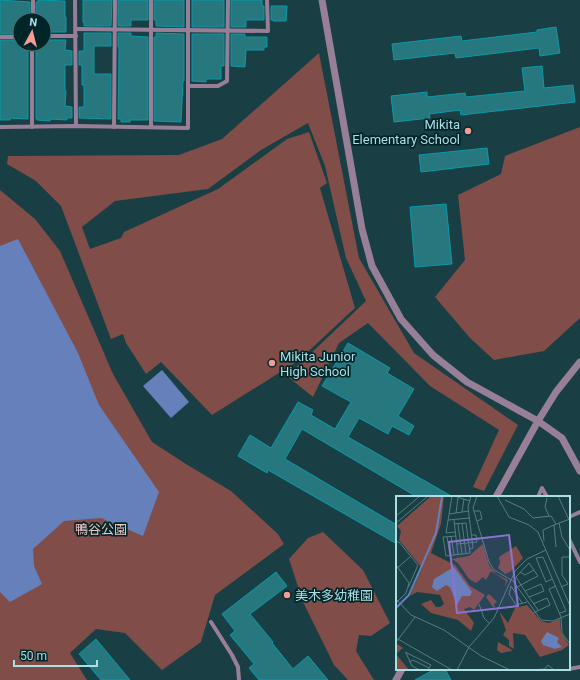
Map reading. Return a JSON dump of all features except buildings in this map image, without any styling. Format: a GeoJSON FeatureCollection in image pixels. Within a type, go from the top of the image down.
{"type":"FeatureCollection","features":[{"type":"Feature","properties":{"kind":"street"},"geometry":{"type":"LineString","coordinates":[[33,0],[33,12]]}},
{"type":"Feature","properties":{"kind":"street"},"geometry":{"type":"LineString","coordinates":[[75,0],[76,126]]}},
{"type":"Feature","properties":{"kind":"street"},"geometry":{"type":"LineString","coordinates":[[114,0],[114,127]]}},
{"type":"Feature","properties":{"kind":"street"},"geometry":{"type":"LineString","coordinates":[[150,127],[151,0]]}},
{"type":"Feature","properties":{"kind":"street"},"geometry":{"type":"LineString","coordinates":[[0,127],[76,126],[188,128],[188,0]]}},
{"type":"Feature","properties":{"kind":"street"},"geometry":{"type":"LineString","coordinates":[[188,86],[218,86],[227,81],[228,0]]}},
{"type":"Feature","properties":{"kind":"street"},"geometry":{"type":"LineString","coordinates":[[76,29],[268,31],[267,0]]}},
{"type":"Feature","properties":{"kind":"street"},"geometry":{"type":"LineString","coordinates":[[322,0],[362,229],[372,266],[401,319],[433,355],[467,382],[538,421],[562,438],[580,471]]}},
{"type":"Feature","properties":{"kind":"street"},"geometry":{"type":"LineString","coordinates":[[52,36],[76,36]]}},
{"type":"Feature","properties":{"kind":"street"},"geometry":{"type":"LineString","coordinates":[[0,37],[12,37]]}},
{"type":"Feature","properties":{"kind":"street"},"geometry":{"type":"LineString","coordinates":[[32,52],[32,127]]}},
{"type":"Feature","properties":{"kind":"street"},"geometry":{"type":"LineString","coordinates":[[497,496],[538,421],[556,392],[580,362]]}},
{"type":"Feature","properties":{"kind":"street"},"geometry":{"type":"LineString","coordinates":[[538,496],[542,488],[546,496]]}},
{"type":"Feature","properties":{"kind":"street"},"geometry":{"type":"LineString","coordinates":[[570,517],[580,512]]}},
{"type":"Feature","properties":{"kind":"street"},"geometry":{"type":"LineString","coordinates":[[570,541],[580,562]]}},
{"type":"Feature","properties":{"kind":"street"},"geometry":{"type":"LineString","coordinates":[[211,622],[238,667],[239,680]]}},
{"type":"Feature","properties":{"kind":"street"},"geometry":{"type":"LineString","coordinates":[[570,669],[580,667]]}},
{"type":"Feature","properties":{"kind":"street"},"geometry":{"type":"LineString","coordinates":[[396,680],[401,670]]}},
{"type":"Feature","properties":{"kind":"green space"},"geometry":{"type":"Polygon","coordinates":[[[319,53],[359,258],[414,353],[518,425],[484,491],[473,487],[499,430],[430,386],[368,323],[339,343],[313,397],[287,376],[366,301],[346,258],[325,166],[308,123],[261,150],[208,189],[115,201],[82,227],[90,249],[121,238],[124,232],[218,189],[287,139],[309,132],[327,183],[320,188],[355,308],[298,361],[212,415],[161,362],[146,374],[126,343],[123,334],[111,339],[61,206],[36,181],[7,164],[8,156],[179,155],[222,139],[319,53]]]}},
{"type":"Feature","properties":{"kind":"green space"},"geometry":{"type":"Polygon","coordinates":[[[580,127],[580,318],[544,351],[494,360],[470,338],[435,297],[465,260],[458,195],[501,174],[505,156],[580,127]]]}},
{"type":"Feature","properties":{"kind":"green space","name":"鴨谷公園"},"geometry":{"type":"Polygon","coordinates":[[[0,190],[35,219],[60,251],[113,374],[152,442],[231,491],[278,534],[284,544],[215,595],[201,642],[162,670],[125,633],[96,629],[70,653],[87,680],[0,680],[0,190]]]}},
{"type":"Feature","properties":{"kind":"green space"},"geometry":{"type":"Polygon","coordinates":[[[323,532],[363,570],[390,623],[371,636],[359,635],[356,651],[374,680],[348,680],[334,665],[303,602],[289,559],[308,538],[323,532]]]}},
{"type":"Feature","properties":{"kind":"water"},"geometry":{"type":"Polygon","coordinates":[[[18,239],[78,353],[99,405],[159,492],[143,536],[101,518],[64,521],[33,549],[34,566],[42,584],[10,602],[0,592],[0,246],[18,239]]]}},
{"type":"Feature","properties":{"kind":"water"},"geometry":{"type":"Polygon","coordinates":[[[162,370],[189,402],[171,418],[143,386],[162,370]]]}},
{"type":"Feature","properties":{"kind":"place","name":"Mikita Elementary School"},"geometry":{"type":"Point","coordinates":[468,131]}},
{"type":"Feature","properties":{"kind":"place","name":"Mikita Junior High School"},"geometry":{"type":"Point","coordinates":[272,363]}},
{"type":"Feature","properties":{"kind":"place","name":"美木多幼稚園"},"geometry":{"type":"Point","coordinates":[287,595]}}]}
